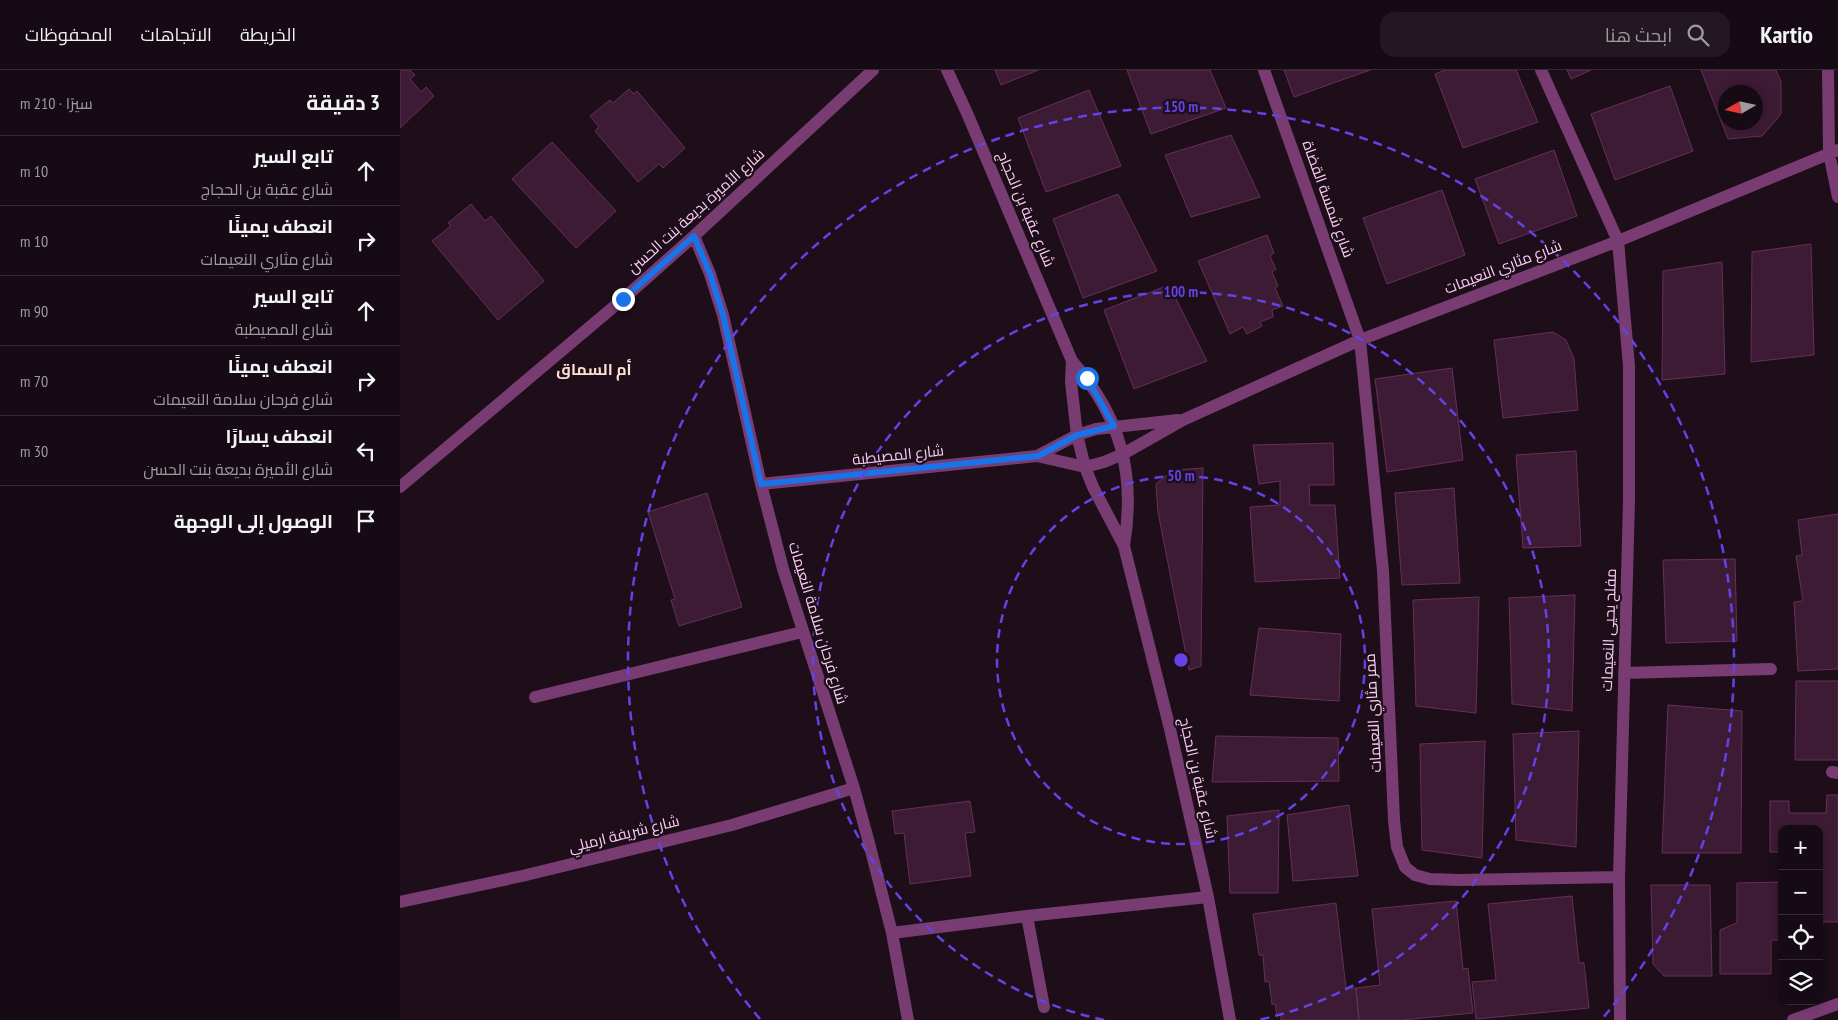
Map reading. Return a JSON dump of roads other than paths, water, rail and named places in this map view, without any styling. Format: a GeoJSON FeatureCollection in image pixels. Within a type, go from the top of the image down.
{"type":"FeatureCollection","features":[{"type":"Feature","properties":{"kind":"street","name":"شارع الأميرة بديعة بنت الحسن"},"geometry":{"type":"LineString","coordinates":[[400,488],[623,299],[694,236],[873,70]]}},
{"type":"Feature","properties":{"kind":"street","name":"شارع عقبة بن الحجاج"},"geometry":{"type":"LineString","coordinates":[[947,70],[1072,361],[1087,378],[1114,426],[1123,454],[1128,480],[1129,505],[1124,546]]}},
{"type":"Feature","properties":{"kind":"street","name":"شارع شمسة القضاة"},"geometry":{"type":"LineString","coordinates":[[1264,70],[1360,340]]}},
{"type":"Feature","properties":{"kind":"street","name":"مفلح يحيى النعيمات"},"geometry":{"type":"LineString","coordinates":[[1541,70],[1618,241],[1629,366],[1629,501],[1619,877],[1620,1020]]}},
{"type":"Feature","properties":{"kind":"street"},"geometry":{"type":"LineString","coordinates":[[1828,70],[1838,197]]}},
{"type":"Feature","properties":{"kind":"street","name":"شارع مثاري النعيمات"},"geometry":{"type":"LineString","coordinates":[[1085,467],[1123,454],[1183,420],[1360,340],[1618,241],[1834,151]]}},
{"type":"Feature","properties":{"kind":"street","name":"شارع فرحان سلامة النعيمات"},"geometry":{"type":"LineString","coordinates":[[694,236],[710,274],[723,315],[761,484],[783,569],[870,843],[892,932],[908,1020]]}},
{"type":"Feature","properties":{"kind":"street","name":"ممر مثاري النعيمات"},"geometry":{"type":"LineString","coordinates":[[1360,340],[1383,571],[1394,820],[1397,847],[1405,867],[1415,875],[1430,879],[1619,877]]}},
{"type":"Feature","properties":{"kind":"street","name":"شارع عقبة بن الحجاج"},"geometry":{"type":"LineString","coordinates":[[1072,361],[1071,382],[1077,435],[1085,467],[1106,515],[1124,546],[1170,729],[1208,897],[1230,1020]]}},
{"type":"Feature","properties":{"kind":"street","name":"شارع مثاري النعيمات"},"geometry":{"type":"LineString","coordinates":[[1077,435],[1114,426],[1183,420]]}},
{"type":"Feature","properties":{"kind":"street","name":"شارع المصيطبة"},"geometry":{"type":"LineString","coordinates":[[1038,456],[1077,435]]}},
{"type":"Feature","properties":{"kind":"street","name":"شارع المصيطبة"},"geometry":{"type":"LineString","coordinates":[[761,484],[1038,456],[1085,467]]}},
{"type":"Feature","properties":{"kind":"street"},"geometry":{"type":"LineString","coordinates":[[535,697],[802,632]]}},
{"type":"Feature","properties":{"kind":"street"},"geometry":{"type":"LineString","coordinates":[[1624,673],[1772,669]]}},
{"type":"Feature","properties":{"kind":"street","name":"شارع شريفة ارميلي"},"geometry":{"type":"LineString","coordinates":[[400,902],[522,876],[732,825],[854,788]]}},
{"type":"Feature","properties":{"kind":"street"},"geometry":{"type":"LineString","coordinates":[[892,932],[1208,897]]}},
{"type":"Feature","properties":{"kind":"street"},"geometry":{"type":"LineString","coordinates":[[1028,916],[1044,1007]]}},
{"type":"Feature","properties":{"kind":"street"},"geometry":{"type":"LineString","coordinates":[[1793,1020],[1838,1004]]}},
{"type":"Feature","properties":{"kind":"district","name":"أم السماق"},"geometry":{"type":"Point","coordinates":[594,369]}}]}
